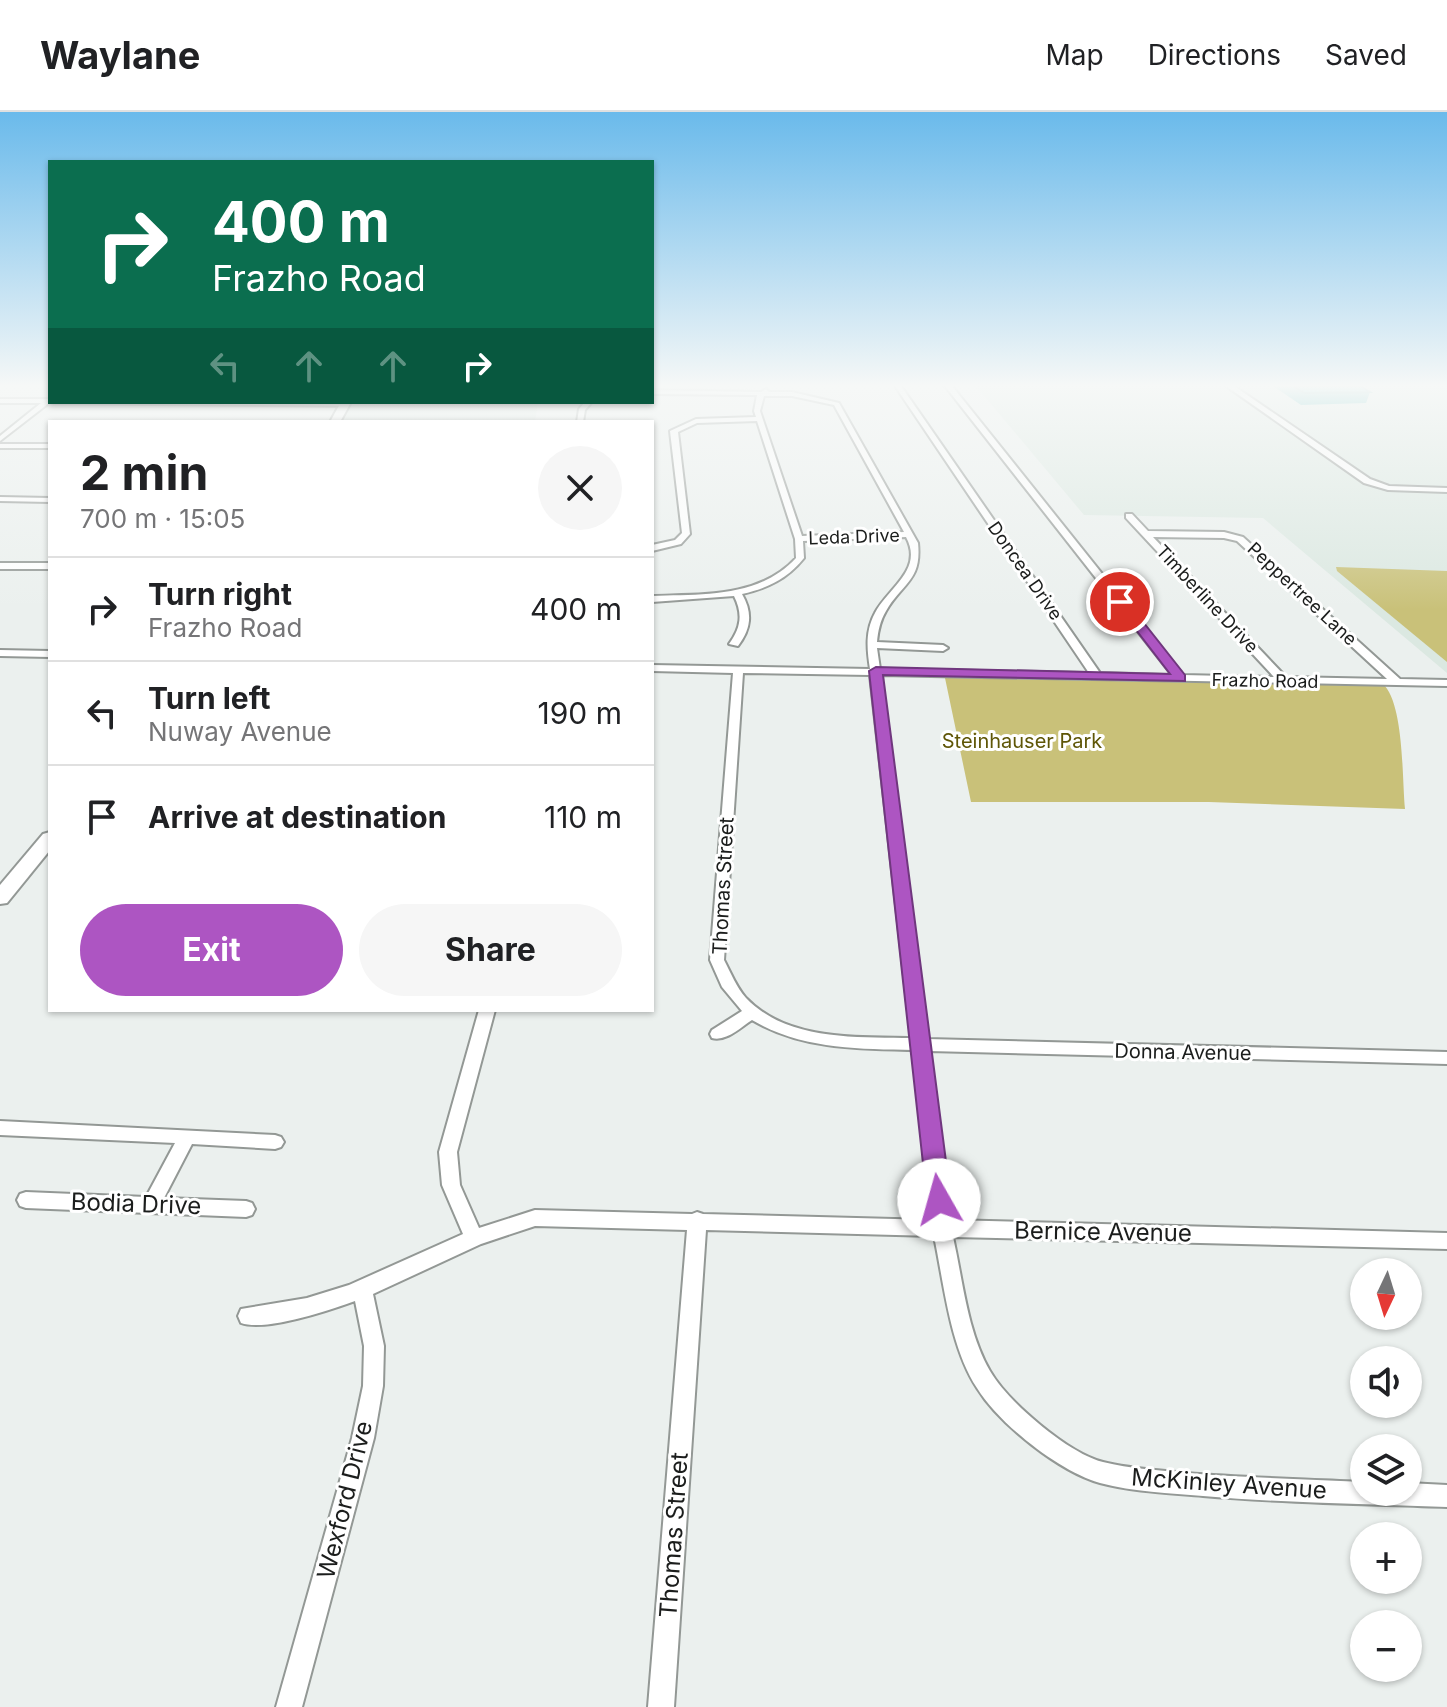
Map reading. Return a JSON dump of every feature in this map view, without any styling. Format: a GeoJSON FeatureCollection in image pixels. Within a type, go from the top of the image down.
{"type":"FeatureCollection","features":[{"type":"Feature","properties":{"kind":"main road"},"geometry":{"type":"LineString","coordinates":[[0,898],[48,840]]}},
{"type":"Feature","properties":{"kind":"street"},"geometry":{"type":"LineString","coordinates":[[654,548],[678,542],[686,534],[676,460]]}},
{"type":"Feature","properties":{"kind":"street"},"geometry":{"type":"LineString","coordinates":[[654,599],[736,592],[767,583],[788,572],[800,558],[799,539],[773,460]]}},
{"type":"Feature","properties":{"kind":"street"},"geometry":{"type":"LineString","coordinates":[[870,460],[916,552],[913,569],[876,616],[872,645],[943,648]]}},
{"type":"Feature","properties":{"kind":"street","name":"Doncea Drive"},"geometry":{"type":"LineString","coordinates":[[949,460],[1097,677]]}},
{"type":"Feature","properties":{"kind":"street"},"geometry":{"type":"LineString","coordinates":[[1007,460],[1180,678]]}},
{"type":"Feature","properties":{"kind":"street"},"geometry":{"type":"LineString","coordinates":[[1338,460],[1374,485],[1447,490]]}},
{"type":"Feature","properties":{"kind":"street"},"geometry":{"type":"LineString","coordinates":[[0,499],[48,500]]}},
{"type":"Feature","properties":{"kind":"street","name":"Timberline Drive"},"geometry":{"type":"LineString","coordinates":[[1129,516],[1284,681]]}},
{"type":"Feature","properties":{"kind":"street","name":"Leda Drive"},"geometry":{"type":"LineString","coordinates":[[799,539],[909,534]]}},
{"type":"Feature","properties":{"kind":"street","name":"Peppertree Lane"},"geometry":{"type":"LineString","coordinates":[[1146,534],[1224,535],[1240,539],[1397,682]]}},
{"type":"Feature","properties":{"kind":"street"},"geometry":{"type":"LineString","coordinates":[[0,566],[48,566]]}},
{"type":"Feature","properties":{"kind":"street"},"geometry":{"type":"LineString","coordinates":[[734,644],[744,631],[745,614],[745,604],[736,592]]}},
{"type":"Feature","properties":{"kind":"street","name":"McKinley Avenue"},"geometry":{"type":"LineString","coordinates":[[872,645],[942,1228],[965,1339],[984,1381],[1024,1426],[1079,1463],[1099,1472],[1142,1480],[1237,1488],[1447,1496]]}},
{"type":"Feature","properties":{"kind":"street"},"geometry":{"type":"LineString","coordinates":[[0,653],[48,654]]}},
{"type":"Feature","properties":{"kind":"street","name":"Frazho Road"},"geometry":{"type":"LineString","coordinates":[[654,668],[1447,683]]}},
{"type":"Feature","properties":{"kind":"street","name":"Thomas Street"},"geometry":{"type":"LineString","coordinates":[[738,670],[717,946],[717,960],[725,983],[734,998],[751,1013],[785,1031],[814,1039],[919,1045]]}},
{"type":"Feature","properties":{"kind":"street"},"geometry":{"type":"LineString","coordinates":[[474,1239],[451,1185],[448,1152],[486,1012]]}},
{"type":"Feature","properties":{"kind":"street"},"geometry":{"type":"LineString","coordinates":[[718,1034],[751,1013]]}},
{"type":"Feature","properties":{"kind":"street","name":"Donna Avenue"},"geometry":{"type":"LineString","coordinates":[[919,1045],[1447,1058]]}},
{"type":"Feature","properties":{"kind":"street"},"geometry":{"type":"LineString","coordinates":[[0,1128],[275,1142]]}},
{"type":"Feature","properties":{"kind":"street"},"geometry":{"type":"LineString","coordinates":[[151,1205],[187,1137]]}},
{"type":"Feature","properties":{"kind":"street","name":"Bodia Drive"},"geometry":{"type":"LineString","coordinates":[[26,1200],[246,1209]]}},
{"type":"Feature","properties":{"kind":"street","name":"Bernice Avenue"},"geometry":{"type":"LineString","coordinates":[[362,1290],[474,1239],[535,1218],[1447,1241]]}},
{"type":"Feature","properties":{"kind":"street","name":"Thomas Street"},"geometry":{"type":"LineString","coordinates":[[661,1707],[697,1220]]}},
{"type":"Feature","properties":{"kind":"street"},"geometry":{"type":"LineString","coordinates":[[248,1316],[308,1308],[362,1290]]}},
{"type":"Feature","properties":{"kind":"street","name":"Wexford Drive"},"geometry":{"type":"LineString","coordinates":[[289,1707],[348,1495],[373,1386],[374,1346],[362,1290]]}},
{"type":"Feature","properties":{"kind":"shaded area"},"geometry":{"type":"Polygon","coordinates":[[[1038,460],[1447,460],[1447,673],[1263,518],[1084,515],[1038,460]]]}},
{"type":"Feature","properties":{"kind":"green space"},"geometry":{"type":"Polygon","coordinates":[[[1336,567],[1447,571],[1447,662],[1337,571],[1336,567]]]}},
{"type":"Feature","properties":{"kind":"green space","name":"Steinhauser Park"},"geometry":{"type":"Polygon","coordinates":[[[945,678],[1385,686],[1399,727],[1405,809],[1209,802],[971,802],[945,678]]]}},
{"type":"Feature","properties":{"kind":"route"},"geometry":{"type":"LineString","coordinates":[[939,1200],[876,671],[1180,678],[1120,602]]}}]}
